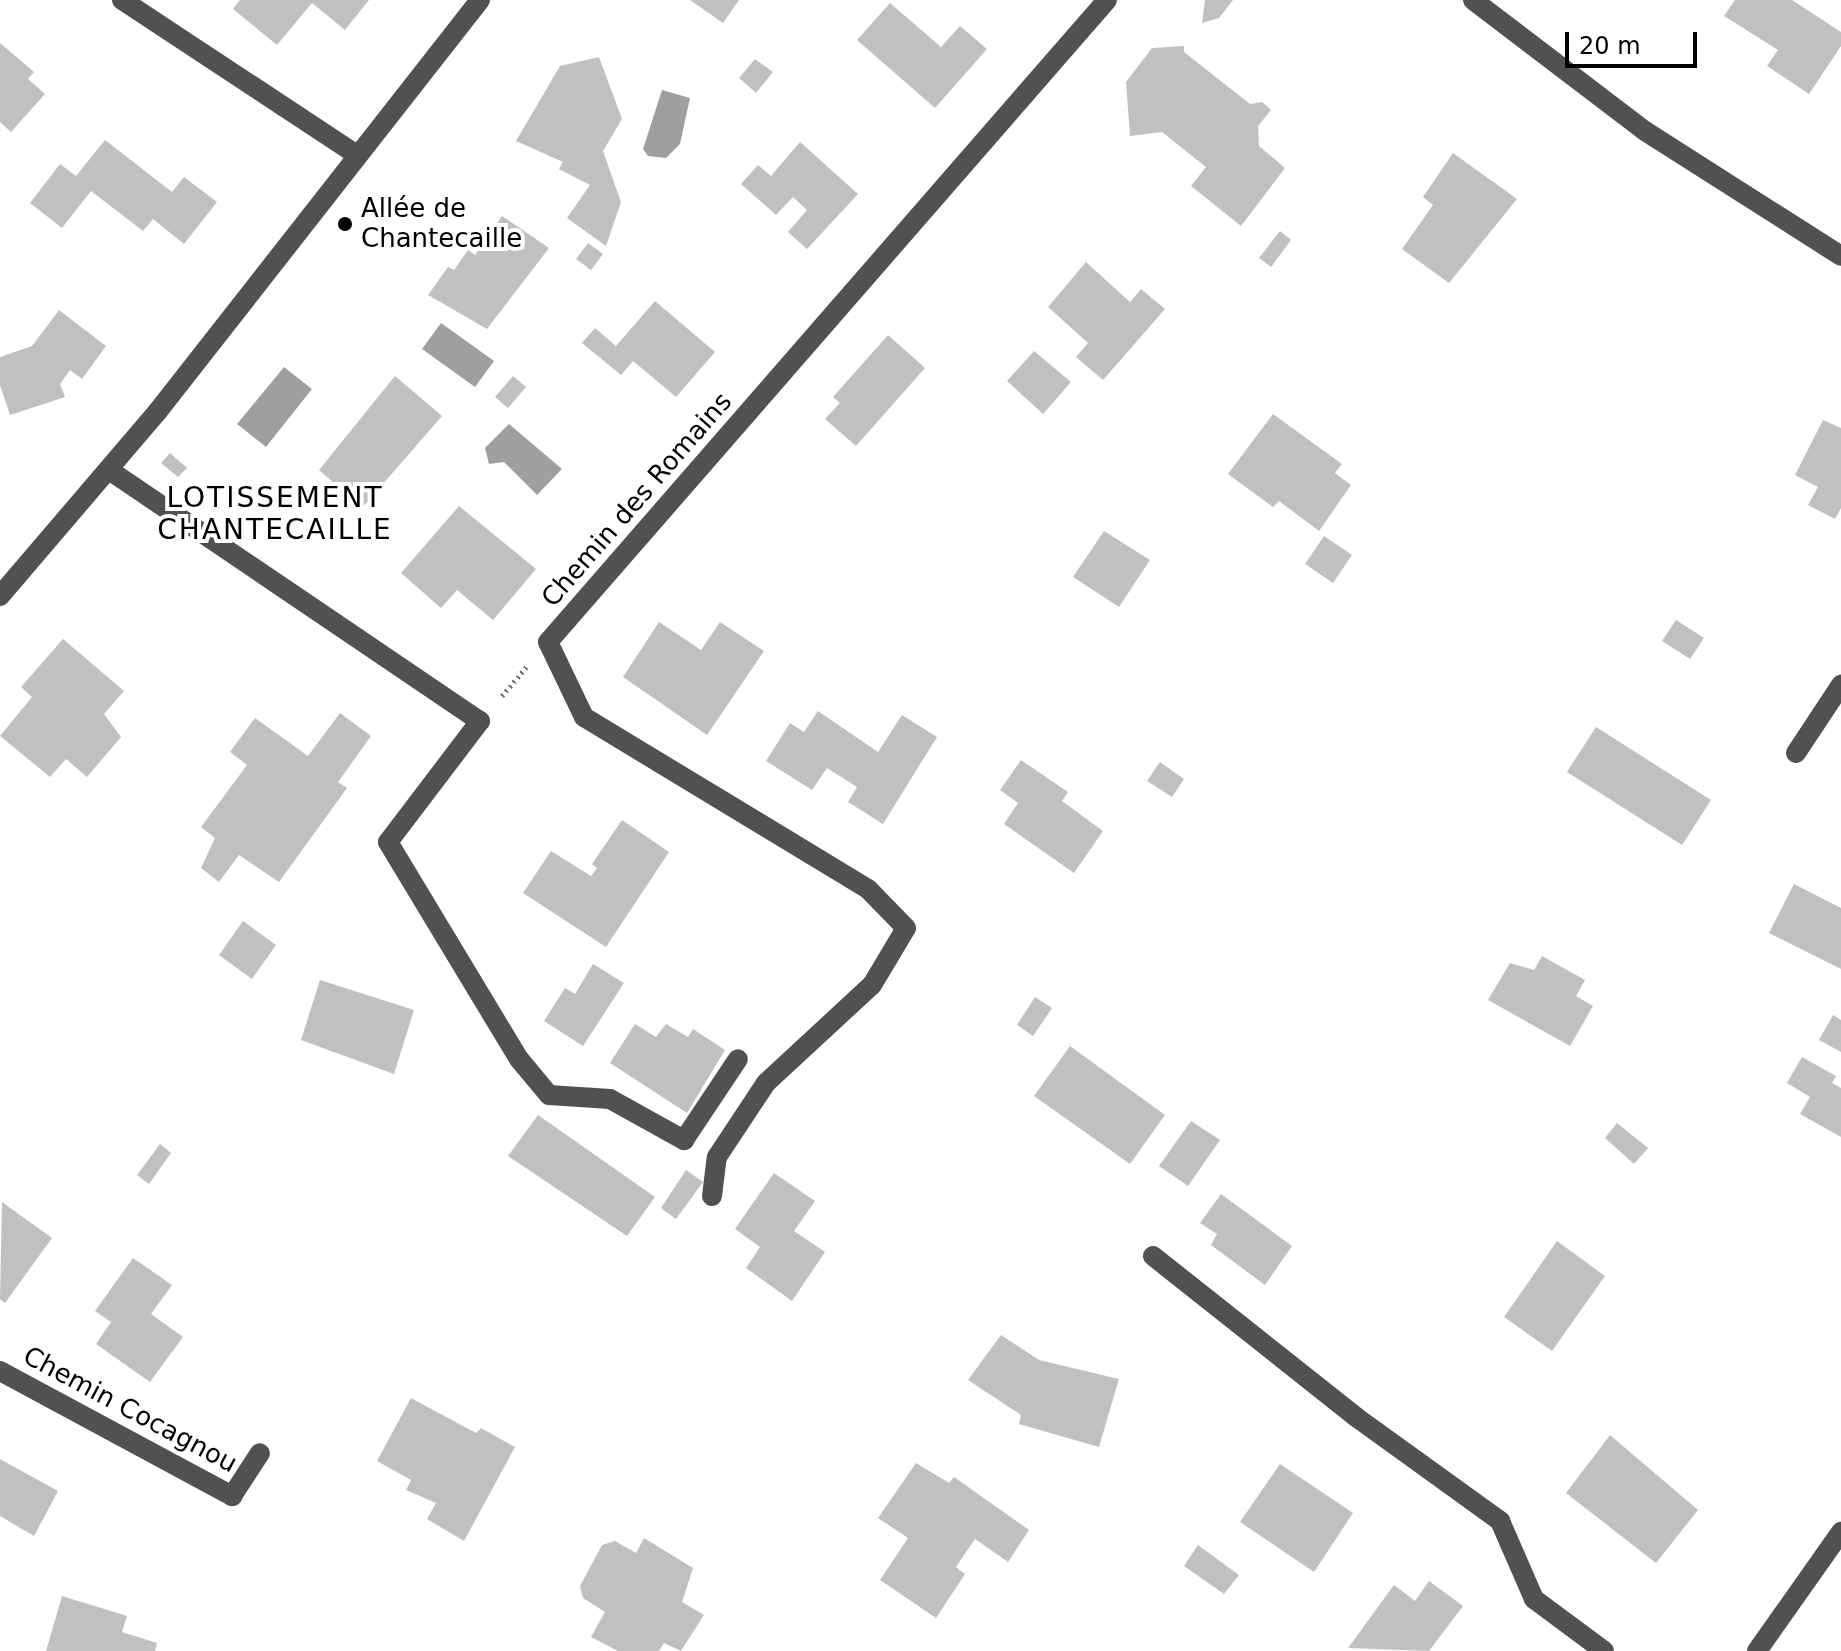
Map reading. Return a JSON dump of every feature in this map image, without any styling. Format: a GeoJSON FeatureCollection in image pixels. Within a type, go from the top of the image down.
{"type":"FeatureCollection","features":[{"type":"Feature","properties":{"kind":"street"},"geometry":{"type":"LineString","coordinates":[[122,0],[357,155]]}},
{"type":"Feature","properties":{"kind":"street"},"geometry":{"type":"LineString","coordinates":[[4,584],[109,470],[480,0]]}},
{"type":"Feature","properties":{"kind":"street","name":"Chemin des Romains"},"geometry":{"type":"LineString","coordinates":[[712,1196],[717,1157],[766,1083],[872,985],[906,928],[868,889],[584,717],[548,642],[1107,0]]}},
{"type":"Feature","properties":{"kind":"street"},"geometry":{"type":"LineString","coordinates":[[1473,0],[1645,131],[1841,256]]}},
{"type":"Feature","properties":{"kind":"street"},"geometry":{"type":"LineString","coordinates":[[109,470],[480,721],[388,842],[519,1059],[549,1095],[610,1099],[684,1140],[738,1059]]}},
{"type":"Feature","properties":{"kind":"street"},"geometry":{"type":"LineString","coordinates":[[1796,753],[1841,685]]}},
{"type":"Feature","properties":{"kind":"street"},"geometry":{"type":"LineString","coordinates":[[1153,1256],[1356,1417],[1500,1521],[1534,1599],[1604,1651]]}},
{"type":"Feature","properties":{"kind":"street","name":"Chemin Cocagnou"},"geometry":{"type":"LineString","coordinates":[[0,1371],[232,1496],[260,1453]]}},
{"type":"Feature","properties":{"kind":"street"},"geometry":{"type":"LineString","coordinates":[[1757,1651],[1841,1532]]}},
{"type":"Feature","properties":{"kind":"path"},"geometry":{"type":"LineString","coordinates":[[480,721],[548,642]]}},
{"type":"Feature","properties":{"kind":"shaded area"},"geometry":{"type":"Polygon","coordinates":[[[662,90],[690,98],[680,144],[666,158],[648,156],[643,149],[662,90]]]}},
{"type":"Feature","properties":{"kind":"shaded area"},"geometry":{"type":"Polygon","coordinates":[[[441,323],[494,361],[475,387],[422,349],[441,323]]]}},
{"type":"Feature","properties":{"kind":"shaded area"},"geometry":{"type":"Polygon","coordinates":[[[284,367],[312,389],[266,447],[237,424],[284,367]]]}},
{"type":"Feature","properties":{"kind":"shaded area"},"geometry":{"type":"Polygon","coordinates":[[[509,424],[562,469],[537,495],[504,462],[489,464],[485,448],[509,424]]]}},
{"type":"Feature","properties":{"kind":"building"},"geometry":{"type":"Polygon","coordinates":[[[240,0],[369,0],[345,30],[312,3],[277,45],[233,9],[240,0]]]}},
{"type":"Feature","properties":{"kind":"building"},"geometry":{"type":"Polygon","coordinates":[[[690,0],[739,0],[723,23],[690,0]]]}},
{"type":"Feature","properties":{"kind":"building"},"geometry":{"type":"Polygon","coordinates":[[[1205,0],[1233,0],[1219,18],[1202,23],[1205,0]]]}},
{"type":"Feature","properties":{"kind":"building"},"geometry":{"type":"Polygon","coordinates":[[[1735,0],[1792,0],[1841,32],[1841,46],[1809,94],[1767,66],[1778,50],[1724,16],[1735,0]]]}},
{"type":"Feature","properties":{"kind":"building"},"geometry":{"type":"Polygon","coordinates":[[[890,3],[941,47],[960,26],[987,49],[935,108],[857,40],[890,3]]]}},
{"type":"Feature","properties":{"kind":"building"},"geometry":{"type":"Polygon","coordinates":[[[0,43],[34,72],[28,79],[45,94],[11,132],[0,122],[0,43]]]}},
{"type":"Feature","properties":{"kind":"building"},"geometry":{"type":"Polygon","coordinates":[[[1184,46],[1184,52],[1250,104],[1262,102],[1271,110],[1258,126],[1259,146],[1285,168],[1241,226],[1191,186],[1206,167],[1162,132],[1130,136],[1126,82],[1152,48],[1184,46]]]}},
{"type":"Feature","properties":{"kind":"building"},"geometry":{"type":"Polygon","coordinates":[[[599,57],[622,119],[603,151],[621,202],[606,246],[567,218],[590,185],[559,169],[563,162],[516,141],[560,66],[599,57]]]}},
{"type":"Feature","properties":{"kind":"building"},"geometry":{"type":"Polygon","coordinates":[[[755,59],[773,72],[756,93],[739,78],[755,59]]]}},
{"type":"Feature","properties":{"kind":"building"},"geometry":{"type":"Polygon","coordinates":[[[105,140],[172,192],[184,177],[217,202],[184,244],[153,219],[143,231],[91,191],[62,228],[30,203],[60,164],[76,176],[105,140]]]}},
{"type":"Feature","properties":{"kind":"building"},"geometry":{"type":"Polygon","coordinates":[[[800,142],[858,194],[807,249],[788,232],[807,210],[793,197],[776,215],[741,184],[758,165],[771,176],[800,142]]]}},
{"type":"Feature","properties":{"kind":"building"},"geometry":{"type":"Polygon","coordinates":[[[1453,153],[1517,199],[1449,283],[1402,249],[1433,205],[1423,197],[1453,153]]]}},
{"type":"Feature","properties":{"kind":"building"},"geometry":{"type":"Polygon","coordinates":[[[502,216],[549,248],[487,329],[428,295],[448,267],[454,270],[468,250],[475,255],[502,216]]]}},
{"type":"Feature","properties":{"kind":"building"},"geometry":{"type":"Polygon","coordinates":[[[1280,231],[1291,240],[1271,267],[1259,258],[1280,231]]]}},
{"type":"Feature","properties":{"kind":"building"},"geometry":{"type":"Polygon","coordinates":[[[588,243],[603,254],[591,270],[576,259],[588,243]]]}},
{"type":"Feature","properties":{"kind":"building"},"geometry":{"type":"Polygon","coordinates":[[[1086,262],[1130,302],[1141,289],[1165,309],[1103,380],[1076,357],[1088,343],[1048,307],[1086,262]]]}},
{"type":"Feature","properties":{"kind":"building"},"geometry":{"type":"Polygon","coordinates":[[[655,301],[715,352],[676,397],[633,361],[621,375],[582,343],[595,328],[616,346],[655,301]]]}},
{"type":"Feature","properties":{"kind":"building"},"geometry":{"type":"Polygon","coordinates":[[[59,310],[106,346],[82,379],[70,370],[60,384],[65,397],[10,415],[0,385],[0,357],[32,346],[59,310]]]}},
{"type":"Feature","properties":{"kind":"building"},"geometry":{"type":"Polygon","coordinates":[[[888,335],[925,368],[856,446],[825,419],[840,403],[833,397],[888,335]]]}},
{"type":"Feature","properties":{"kind":"building"},"geometry":{"type":"Polygon","coordinates":[[[1034,351],[1071,382],[1043,414],[1007,381],[1034,351]]]}},
{"type":"Feature","properties":{"kind":"building"},"geometry":{"type":"Polygon","coordinates":[[[395,376],[442,416],[362,508],[319,470],[395,376]]]}},
{"type":"Feature","properties":{"kind":"building"},"geometry":{"type":"Polygon","coordinates":[[[513,376],[526,387],[508,408],[495,397],[513,376]]]}},
{"type":"Feature","properties":{"kind":"building"},"geometry":{"type":"Polygon","coordinates":[[[1273,414],[1342,464],[1335,473],[1351,485],[1319,531],[1279,501],[1273,507],[1228,474],[1273,414]]]}},
{"type":"Feature","properties":{"kind":"building"},"geometry":{"type":"Polygon","coordinates":[[[1823,420],[1841,428],[1841,508],[1835,519],[1808,505],[1818,487],[1795,475],[1823,420]]]}},
{"type":"Feature","properties":{"kind":"building"},"geometry":{"type":"Polygon","coordinates":[[[170,453],[187,468],[178,477],[161,463],[170,453]]]}},
{"type":"Feature","properties":{"kind":"building"},"geometry":{"type":"Polygon","coordinates":[[[459,506],[536,569],[493,620],[457,590],[441,608],[401,573],[459,506]]]}},
{"type":"Feature","properties":{"kind":"building"},"geometry":{"type":"Polygon","coordinates":[[[1104,531],[1150,560],[1119,607],[1073,577],[1104,531]]]}},
{"type":"Feature","properties":{"kind":"building"},"geometry":{"type":"Polygon","coordinates":[[[1324,536],[1352,555],[1333,583],[1305,564],[1324,536]]]}},
{"type":"Feature","properties":{"kind":"building"},"geometry":{"type":"Polygon","coordinates":[[[1676,620],[1704,638],[1690,659],[1662,641],[1676,620]]]}},
{"type":"Feature","properties":{"kind":"building"},"geometry":{"type":"Polygon","coordinates":[[[659,622],[701,650],[720,622],[764,651],[707,735],[623,677],[659,622]]]}},
{"type":"Feature","properties":{"kind":"building"},"geometry":{"type":"Polygon","coordinates":[[[63,639],[124,691],[104,714],[121,737],[87,777],[66,759],[50,777],[0,736],[32,697],[21,687],[63,639]]]}},
{"type":"Feature","properties":{"kind":"building"},"geometry":{"type":"Polygon","coordinates":[[[818,711],[878,752],[902,715],[937,737],[883,824],[848,802],[857,787],[827,768],[812,790],[766,761],[790,723],[804,732],[818,711]]]}},
{"type":"Feature","properties":{"kind":"building"},"geometry":{"type":"Polygon","coordinates":[[[340,713],[371,736],[338,782],[347,788],[279,882],[239,855],[219,882],[201,868],[215,838],[201,827],[247,765],[230,752],[255,718],[308,756],[340,713]]]}},
{"type":"Feature","properties":{"kind":"building"},"geometry":{"type":"Polygon","coordinates":[[[1596,727],[1711,800],[1682,845],[1567,772],[1596,727]]]}},
{"type":"Feature","properties":{"kind":"building"},"geometry":{"type":"Polygon","coordinates":[[[1021,760],[1068,792],[1062,801],[1103,831],[1074,873],[1004,824],[1018,803],[1000,790],[1021,760]]]}},
{"type":"Feature","properties":{"kind":"building"},"geometry":{"type":"Polygon","coordinates":[[[1160,762],[1184,779],[1172,797],[1147,781],[1160,762]]]}},
{"type":"Feature","properties":{"kind":"building"},"geometry":{"type":"Polygon","coordinates":[[[622,820],[669,852],[606,947],[523,893],[551,851],[591,876],[597,868],[592,864],[622,820]]]}},
{"type":"Feature","properties":{"kind":"building"},"geometry":{"type":"Polygon","coordinates":[[[1794,884],[1841,908],[1841,969],[1769,933],[1794,884]]]}},
{"type":"Feature","properties":{"kind":"building"},"geometry":{"type":"Polygon","coordinates":[[[243,921],[276,945],[252,979],[219,955],[243,921]]]}},
{"type":"Feature","properties":{"kind":"building"},"geometry":{"type":"Polygon","coordinates":[[[1542,956],[1585,980],[1576,996],[1593,1006],[1570,1046],[1488,1000],[1510,963],[1534,970],[1542,956]]]}},
{"type":"Feature","properties":{"kind":"building"},"geometry":{"type":"Polygon","coordinates":[[[593,964],[624,983],[583,1046],[544,1021],[565,988],[575,994],[593,964]]]}},
{"type":"Feature","properties":{"kind":"building"},"geometry":{"type":"Polygon","coordinates":[[[320,980],[414,1010],[394,1074],[301,1040],[320,980]]]}},
{"type":"Feature","properties":{"kind":"building"},"geometry":{"type":"Polygon","coordinates":[[[1035,997],[1052,1008],[1033,1036],[1017,1025],[1035,997]]]}},
{"type":"Feature","properties":{"kind":"building"},"geometry":{"type":"Polygon","coordinates":[[[1833,1015],[1841,1020],[1841,1052],[1819,1040],[1833,1015]]]}},
{"type":"Feature","properties":{"kind":"building"},"geometry":{"type":"Polygon","coordinates":[[[635,1024],[656,1037],[666,1024],[688,1037],[693,1029],[725,1050],[687,1113],[610,1063],[635,1024]]]}},
{"type":"Feature","properties":{"kind":"building"},"geometry":{"type":"Polygon","coordinates":[[[1070,1046],[1165,1115],[1130,1164],[1034,1096],[1070,1046]]]}},
{"type":"Feature","properties":{"kind":"building"},"geometry":{"type":"Polygon","coordinates":[[[1802,1057],[1836,1076],[1832,1083],[1841,1088],[1841,1137],[1800,1114],[1810,1097],[1787,1083],[1802,1057]]]}},
{"type":"Feature","properties":{"kind":"building"},"geometry":{"type":"Polygon","coordinates":[[[538,1115],[655,1197],[627,1236],[508,1156],[538,1115]]]}},
{"type":"Feature","properties":{"kind":"building"},"geometry":{"type":"Polygon","coordinates":[[[1191,1121],[1220,1140],[1188,1186],[1159,1166],[1191,1121]]]}},
{"type":"Feature","properties":{"kind":"building"},"geometry":{"type":"Polygon","coordinates":[[[1617,1123],[1648,1148],[1634,1164],[1605,1138],[1617,1123]]]}},
{"type":"Feature","properties":{"kind":"building"},"geometry":{"type":"Polygon","coordinates":[[[160,1144],[171,1153],[149,1184],[137,1175],[160,1144]]]}},
{"type":"Feature","properties":{"kind":"building"},"geometry":{"type":"Polygon","coordinates":[[[686,1170],[703,1182],[676,1219],[661,1208],[686,1170]]]}},
{"type":"Feature","properties":{"kind":"building"},"geometry":{"type":"Polygon","coordinates":[[[774,1173],[815,1201],[794,1231],[825,1252],[792,1301],[746,1268],[760,1247],[735,1229],[774,1173]]]}},
{"type":"Feature","properties":{"kind":"building"},"geometry":{"type":"Polygon","coordinates":[[[1221,1194],[1292,1246],[1265,1285],[1211,1245],[1217,1234],[1200,1223],[1221,1194]]]}},
{"type":"Feature","properties":{"kind":"building"},"geometry":{"type":"Polygon","coordinates":[[[2,1202],[52,1238],[5,1303],[0,1299],[2,1202]]]}},
{"type":"Feature","properties":{"kind":"building"},"geometry":{"type":"Polygon","coordinates":[[[1557,1241],[1605,1276],[1552,1351],[1504,1317],[1557,1241]]]}},
{"type":"Feature","properties":{"kind":"building"},"geometry":{"type":"Polygon","coordinates":[[[133,1258],[172,1285],[151,1314],[183,1337],[150,1382],[96,1344],[111,1322],[95,1311],[133,1258]]]}},
{"type":"Feature","properties":{"kind":"building"},"geometry":{"type":"Polygon","coordinates":[[[1001,1335],[1039,1360],[1119,1379],[1099,1447],[1019,1424],[1021,1415],[968,1380],[1001,1335]]]}},
{"type":"Feature","properties":{"kind":"building"},"geometry":{"type":"Polygon","coordinates":[[[411,1398],[476,1433],[481,1428],[515,1447],[464,1541],[427,1519],[436,1503],[406,1490],[411,1480],[377,1461],[411,1398]]]}},
{"type":"Feature","properties":{"kind":"building"},"geometry":{"type":"Polygon","coordinates":[[[1610,1435],[1698,1510],[1656,1563],[1566,1493],[1610,1435]]]}},
{"type":"Feature","properties":{"kind":"building"},"geometry":{"type":"Polygon","coordinates":[[[0,1459],[58,1491],[34,1536],[0,1516],[0,1459]]]}},
{"type":"Feature","properties":{"kind":"building"},"geometry":{"type":"Polygon","coordinates":[[[916,1463],[949,1483],[954,1477],[1029,1530],[1008,1562],[975,1539],[956,1567],[965,1574],[936,1618],[880,1580],[908,1538],[878,1518],[916,1463]]]}},
{"type":"Feature","properties":{"kind":"building"},"geometry":{"type":"Polygon","coordinates":[[[1280,1464],[1353,1513],[1314,1572],[1240,1522],[1280,1464]]]}},
{"type":"Feature","properties":{"kind":"building"},"geometry":{"type":"Polygon","coordinates":[[[644,1538],[693,1568],[682,1602],[704,1615],[681,1651],[664,1643],[659,1651],[618,1651],[591,1637],[605,1612],[583,1598],[580,1586],[602,1545],[615,1541],[636,1553],[644,1538]]]}},
{"type":"Feature","properties":{"kind":"building"},"geometry":{"type":"Polygon","coordinates":[[[1198,1545],[1239,1575],[1224,1594],[1184,1566],[1198,1545]]]}},
{"type":"Feature","properties":{"kind":"building"},"geometry":{"type":"Polygon","coordinates":[[[1429,1581],[1463,1606],[1429,1651],[1348,1648],[1394,1585],[1415,1601],[1429,1581]]]}},
{"type":"Feature","properties":{"kind":"building"},"geometry":{"type":"Polygon","coordinates":[[[62,1596],[127,1616],[122,1632],[157,1643],[155,1651],[46,1651],[62,1596]]]}},
{"type":"Feature","properties":{"kind":"place","name":"Allée de Chantecaille"},"geometry":{"type":"Point","coordinates":[345,224]}},
{"type":"Feature","properties":{"kind":"district","name":"LOTISSEMENT CHANTECAILLE"},"geometry":{"type":"Point","coordinates":[275,514]}}]}
